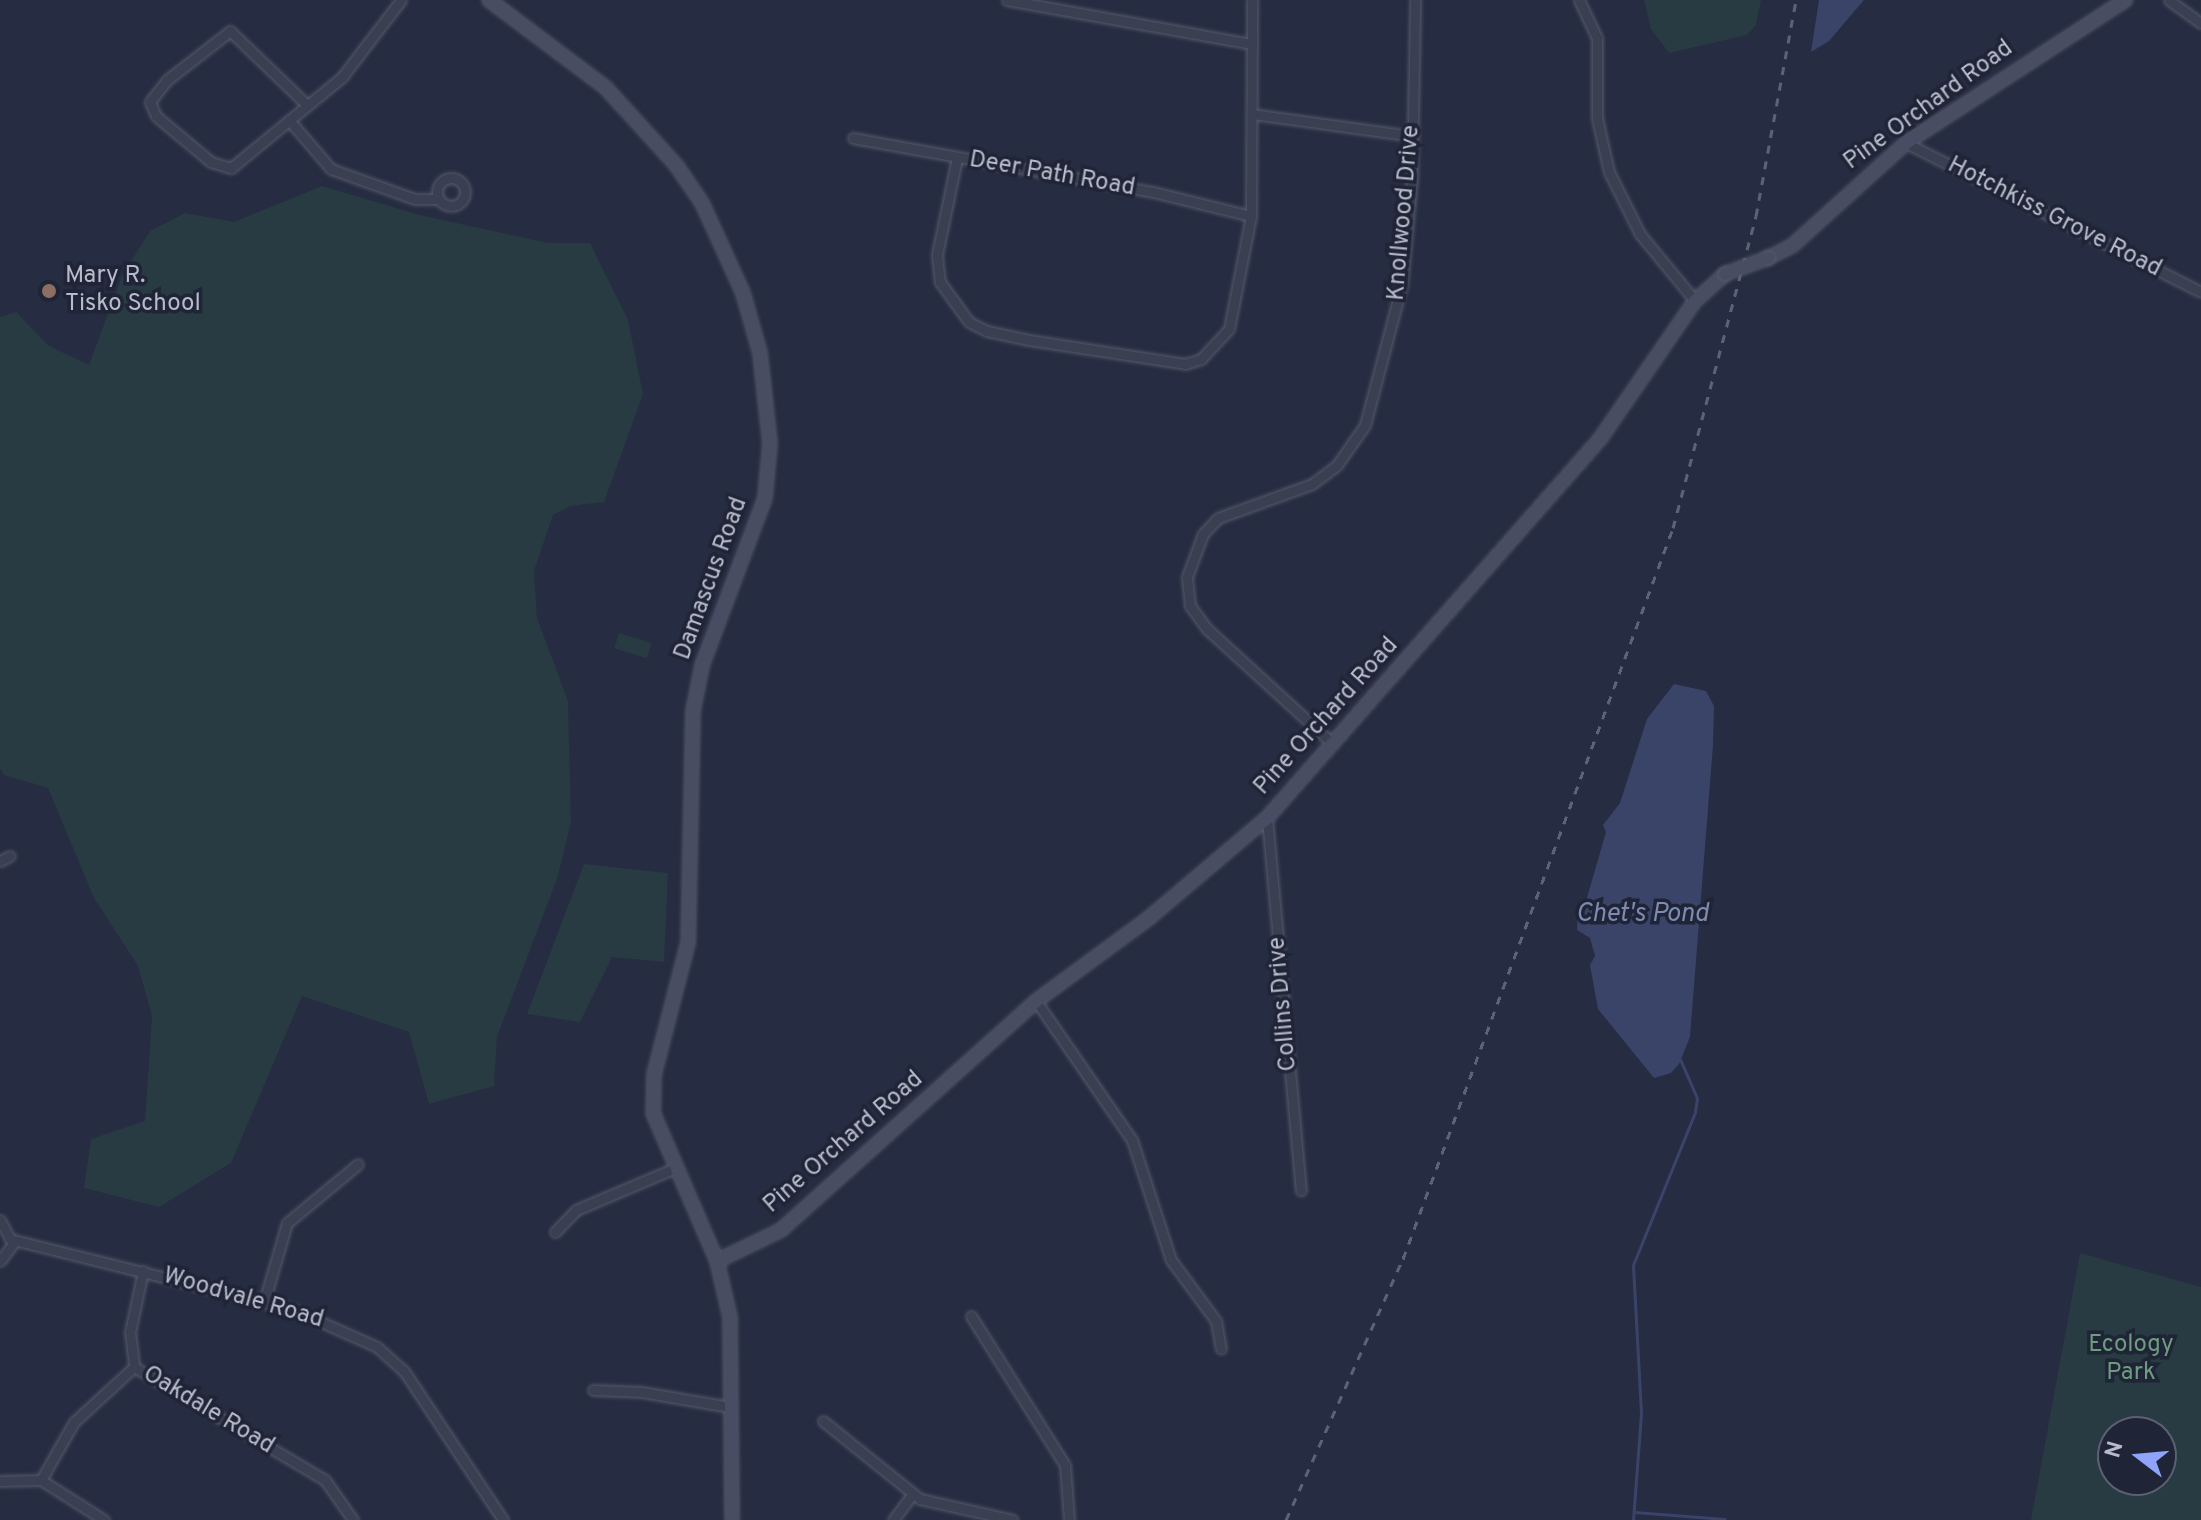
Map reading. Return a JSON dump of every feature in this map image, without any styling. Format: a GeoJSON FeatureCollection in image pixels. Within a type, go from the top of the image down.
{"type":"FeatureCollection","features":[{"type":"Feature","properties":{"kind":"street"},"geometry":{"type":"LineString","coordinates":[[307,105],[230,31],[167,80],[150,102],[156,116],[211,162],[231,168],[342,77],[401,0]]}},
{"type":"Feature","properties":{"kind":"street","name":"Damascus Road"},"geometry":{"type":"LineString","coordinates":[[489,0],[606,88],[676,165],[702,203],[743,293],[760,353],[770,443],[765,498],[702,666],[696,696],[688,943],[654,1074],[653,1113],[717,1261]]}},
{"type":"Feature","properties":{"kind":"street"},"geometry":{"type":"LineString","coordinates":[[1007,0],[1252,44]]}},
{"type":"Feature","properties":{"kind":"street"},"geometry":{"type":"LineString","coordinates":[[957,158],[943,214],[940,282],[969,322],[987,331],[1029,340],[1185,364],[1201,359],[1229,329],[1251,216],[1252,0]]}},
{"type":"Feature","properties":{"kind":"street","name":"Knollwood Drive"},"geometry":{"type":"LineString","coordinates":[[1333,744],[1207,629],[1190,606],[1187,577],[1203,534],[1218,518],[1312,484],[1337,465],[1365,425],[1402,284],[1413,136],[1415,0]]}},
{"type":"Feature","properties":{"kind":"street"},"geometry":{"type":"LineString","coordinates":[[1579,0],[1597,38],[1597,118],[1609,172],[1640,234],[1695,301]]}},
{"type":"Feature","properties":{"kind":"street","name":"Pine Orchard Road"},"geometry":{"type":"LineString","coordinates":[[717,1261],[781,1230],[1036,1001],[1149,918],[1267,818],[1485,565],[1600,439],[1695,301],[1725,274],[1793,245],[1906,143],[2125,0]]}},
{"type":"Feature","properties":{"kind":"street"},"geometry":{"type":"LineString","coordinates":[[2169,0],[2201,23]]}},
{"type":"Feature","properties":{"kind":"street"},"geometry":{"type":"LineString","coordinates":[[1252,114],[1413,136]]}},
{"type":"Feature","properties":{"kind":"street"},"geometry":{"type":"LineString","coordinates":[[289,120],[331,169],[415,199],[439,199]]}},
{"type":"Feature","properties":{"kind":"street","name":"Deer Path Road"},"geometry":{"type":"LineString","coordinates":[[853,138],[1153,192],[1251,216]]}},
{"type":"Feature","properties":{"kind":"street","name":"Hotchkiss Grove Road"},"geometry":{"type":"LineString","coordinates":[[1906,143],[2201,292]]}},
{"type":"Feature","properties":{"kind":"street","name":"Collins Drive"},"geometry":{"type":"LineString","coordinates":[[1267,818],[1301,1190]]}},
{"type":"Feature","properties":{"kind":"street"},"geometry":{"type":"LineString","coordinates":[[1036,1001],[1132,1140],[1171,1260],[1216,1321],[1221,1349]]}},
{"type":"Feature","properties":{"kind":"street"},"geometry":{"type":"LineString","coordinates":[[264,1302],[287,1223],[358,1164]]}},
{"type":"Feature","properties":{"kind":"street"},"geometry":{"type":"LineString","coordinates":[[555,1232],[576,1210],[675,1168]]}},
{"type":"Feature","properties":{"kind":"street"},"geometry":{"type":"LineString","coordinates":[[0,1220],[15,1241],[0,1261]]}},
{"type":"Feature","properties":{"kind":"street","name":"Woodvale Road"},"geometry":{"type":"LineString","coordinates":[[15,1241],[264,1302],[326,1321],[377,1347],[395,1363],[503,1520]]}},
{"type":"Feature","properties":{"kind":"street"},"geometry":{"type":"LineString","coordinates":[[717,1261],[730,1317],[732,1520]]}},
{"type":"Feature","properties":{"kind":"street","name":"Oakdale Road"},"geometry":{"type":"LineString","coordinates":[[143,1271],[130,1332],[134,1367],[325,1480],[353,1520]]}},
{"type":"Feature","properties":{"kind":"street"},"geometry":{"type":"LineString","coordinates":[[971,1316],[1065,1465],[1069,1520]]}},
{"type":"Feature","properties":{"kind":"street"},"geometry":{"type":"LineString","coordinates":[[41,1480],[74,1422],[134,1367]]}},
{"type":"Feature","properties":{"kind":"street"},"geometry":{"type":"LineString","coordinates":[[593,1390],[642,1392],[730,1407]]}},
{"type":"Feature","properties":{"kind":"street"},"geometry":{"type":"LineString","coordinates":[[823,1421],[912,1495],[1013,1520]]}},
{"type":"Feature","properties":{"kind":"street"},"geometry":{"type":"LineString","coordinates":[[0,1481],[41,1480],[104,1520]]}},
{"type":"Feature","properties":{"kind":"street"},"geometry":{"type":"LineString","coordinates":[[893,1520],[912,1495]]}},
{"type":"Feature","properties":{"kind":"green space"},"geometry":{"type":"Polygon","coordinates":[[[1644,0],[1761,0],[1756,25],[1747,35],[1669,53],[1651,29],[1644,0]]]}},
{"type":"Feature","properties":{"kind":"green space"},"geometry":{"type":"Polygon","coordinates":[[[322,186],[420,215],[548,243],[590,243],[628,320],[643,394],[604,502],[570,506],[553,515],[534,571],[537,618],[568,701],[571,822],[558,876],[497,1037],[494,1086],[429,1104],[409,1032],[302,996],[231,1163],[159,1207],[84,1188],[91,1139],[145,1121],[152,1016],[138,966],[94,898],[48,788],[4,775],[0,769],[0,317],[16,312],[49,346],[89,365],[122,276],[150,231],[185,213],[234,222],[322,186]]]}},
{"type":"Feature","properties":{"kind":"green space"},"geometry":{"type":"Polygon","coordinates":[[[619,633],[652,643],[647,658],[614,648],[619,633]]]}},
{"type":"Feature","properties":{"kind":"green space"},"geometry":{"type":"Polygon","coordinates":[[[584,864],[668,873],[664,962],[612,957],[580,1022],[527,1014],[584,864]]]}},
{"type":"Feature","properties":{"kind":"green space","name":"Ecology Park"},"geometry":{"type":"Polygon","coordinates":[[[2080,1253],[2201,1287],[2201,1520],[2031,1520],[2080,1253]]]}},
{"type":"Feature","properties":{"kind":"water"},"geometry":{"type":"Polygon","coordinates":[[[1819,0],[1864,0],[1829,41],[1811,52],[1819,0]]]}},
{"type":"Feature","properties":{"kind":"water","name":"Chet's Pond"},"geometry":{"type":"Polygon","coordinates":[[[1674,684],[1706,691],[1714,706],[1713,745],[1690,1037],[1679,1064],[1671,1073],[1654,1078],[1598,1009],[1590,965],[1595,956],[1590,938],[1577,930],[1578,908],[1584,908],[1606,832],[1603,825],[1620,803],[1647,719],[1674,684]]]}},
{"type":"Feature","properties":{"kind":"waterway"},"geometry":{"type":"LineString","coordinates":[[1633,1520],[1641,1413],[1633,1265],[1695,1112],[1697,1098],[1680,1059]]}},
{"type":"Feature","properties":{"kind":"waterway"},"geometry":{"type":"LineString","coordinates":[[1634,1512],[1725,1519]]}},
{"type":"Feature","properties":{"kind":"railway"},"geometry":{"type":"LineString","coordinates":[[1286,1520],[1403,1259],[1673,528],[1756,216],[1796,0]]}},
{"type":"Feature","properties":{"kind":"place","name":"Mary R. Tisko School"},"geometry":{"type":"Point","coordinates":[49,291]}}]}
